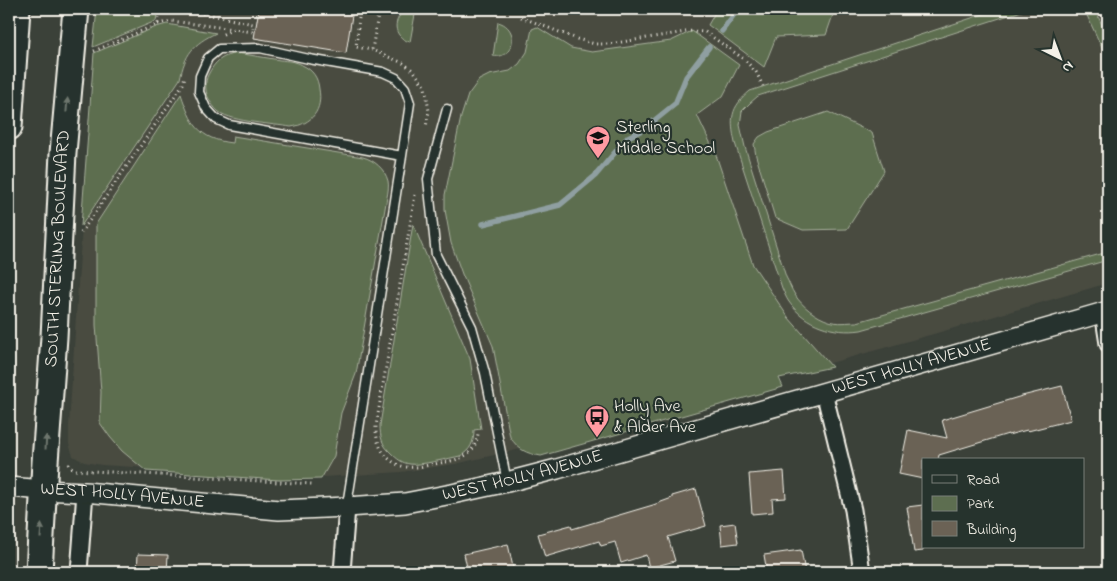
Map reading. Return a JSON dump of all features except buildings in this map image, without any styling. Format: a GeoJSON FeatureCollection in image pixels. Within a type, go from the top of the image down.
{"type":"FeatureCollection","features":[{"type":"Feature","properties":{"kind":"main road"},"geometry":{"type":"LineString","coordinates":[[9,127],[17,9]]}},
{"type":"Feature","properties":{"kind":"main road","name":"SOUTH STERLING BOULEVARD"},"geometry":{"type":"LineString","coordinates":[[39,572],[54,337],[63,154],[76,9]]}},
{"type":"Feature","properties":{"kind":"street","name":"WEST HOLLY AVENUE"},"geometry":{"type":"LineString","coordinates":[[9,487],[279,510],[347,508],[405,503],[507,482],[1106,311]]}},
{"type":"Feature","properties":{"kind":"street"},"geometry":{"type":"LineString","coordinates":[[1106,311],[1108,344]]}},
{"type":"Feature","properties":{"kind":"street"},"geometry":{"type":"LineString","coordinates":[[824,392],[852,510],[862,572]]}},
{"type":"Feature","properties":{"kind":"street"},"geometry":{"type":"LineString","coordinates":[[79,572],[85,492]]}},
{"type":"Feature","properties":{"kind":"street"},"geometry":{"type":"LineString","coordinates":[[342,572],[347,508]]}},
{"type":"Feature","properties":{"kind":"lane"},"geometry":{"type":"LineString","coordinates":[[347,508],[402,156],[410,103],[405,88],[396,78],[384,72],[260,48],[219,49],[208,58],[200,76],[199,92],[206,108],[216,119],[229,125],[402,156]]}},
{"type":"Feature","properties":{"kind":"lane"},"geometry":{"type":"LineString","coordinates":[[447,110],[428,179],[436,255],[472,327],[485,373],[507,482]]}},
{"type":"Feature","properties":{"kind":"path"},"geometry":{"type":"LineString","coordinates":[[158,24],[160,9]]}},
{"type":"Feature","properties":{"kind":"path"},"geometry":{"type":"LineString","coordinates":[[90,53],[158,24],[171,21],[253,32],[253,24],[183,9]]}},
{"type":"Feature","properties":{"kind":"path"},"geometry":{"type":"LineString","coordinates":[[372,50],[379,9]]}},
{"type":"Feature","properties":{"kind":"path"},"geometry":{"type":"LineString","coordinates":[[521,17],[594,44],[609,44],[692,31],[705,32],[744,59],[756,72],[763,86]]}},
{"type":"Feature","properties":{"kind":"path"},"geometry":{"type":"LineString","coordinates":[[359,18],[356,47],[372,50],[403,63],[414,71],[425,88],[429,111],[426,129]]}},
{"type":"Feature","properties":{"kind":"path"},"geometry":{"type":"LineString","coordinates":[[215,40],[222,34],[234,29]]}},
{"type":"Feature","properties":{"kind":"path"},"geometry":{"type":"LineString","coordinates":[[79,227],[79,237],[183,84],[185,76]]}},
{"type":"Feature","properties":{"kind":"path"},"geometry":{"type":"LineString","coordinates":[[415,195],[376,426],[376,436],[384,454],[393,462],[415,468],[460,459],[477,444],[478,434]]}},
{"type":"Feature","properties":{"kind":"path"},"geometry":{"type":"LineString","coordinates":[[67,461],[69,466],[76,470],[312,484]]}},
{"type":"Feature","properties":{"kind":"shaded area","name":"Sterling Middle School"},"geometry":{"type":"Polygon","coordinates":[[[100,9],[1108,9],[1108,283],[546,443],[455,464],[401,472],[308,478],[102,465],[84,462],[73,456],[69,444],[69,426],[94,65],[100,9]]]}},
{"type":"Feature","properties":{"kind":"green space"},"geometry":{"type":"Polygon","coordinates":[[[97,9],[158,9],[156,21],[93,47],[97,9]]]}},
{"type":"Feature","properties":{"kind":"green space"},"geometry":{"type":"Polygon","coordinates":[[[407,9],[416,9],[410,42],[400,36],[396,27],[399,17],[407,9]]]}},
{"type":"Feature","properties":{"kind":"green space"},"geometry":{"type":"Polygon","coordinates":[[[717,9],[835,9],[826,35],[776,37],[764,67],[708,25],[717,9]]]}},
{"type":"Feature","properties":{"kind":"green space"},"geometry":{"type":"Polygon","coordinates":[[[999,9],[1028,9],[758,96],[742,111],[740,125],[745,147],[786,277],[794,293],[805,307],[824,319],[839,323],[857,322],[1108,252],[1108,260],[861,330],[841,331],[831,329],[803,317],[788,300],[782,288],[735,143],[732,120],[735,109],[743,97],[750,91],[999,9]]]}},
{"type":"Feature","properties":{"kind":"green space"},"geometry":{"type":"Polygon","coordinates":[[[1084,9],[1095,9],[1108,39],[1108,61],[1084,9]]]}},
{"type":"Feature","properties":{"kind":"green space"},"geometry":{"type":"Polygon","coordinates":[[[498,22],[510,30],[512,43],[506,53],[500,56],[493,56],[498,22]]]}},
{"type":"Feature","properties":{"kind":"green space"},"geometry":{"type":"Polygon","coordinates":[[[167,24],[216,33],[201,41],[191,51],[184,63],[180,79],[81,226],[94,53],[167,24]]]}},
{"type":"Feature","properties":{"kind":"green space"},"geometry":{"type":"Polygon","coordinates":[[[537,27],[571,48],[592,52],[671,41],[692,31],[739,65],[723,96],[697,115],[716,155],[753,265],[788,317],[832,367],[779,378],[783,387],[541,456],[523,450],[513,441],[510,437],[493,346],[462,274],[451,243],[445,210],[445,195],[461,117],[468,95],[479,80],[489,75],[510,71],[519,64],[527,52],[532,29],[537,27]]]}},
{"type":"Feature","properties":{"kind":"green space"},"geometry":{"type":"Polygon","coordinates":[[[237,53],[294,62],[309,69],[316,78],[320,97],[314,115],[305,123],[291,127],[243,120],[219,112],[207,95],[207,77],[219,60],[237,53]]]}},
{"type":"Feature","properties":{"kind":"green space"},"geometry":{"type":"Polygon","coordinates":[[[181,94],[193,121],[198,128],[211,138],[232,143],[233,136],[363,157],[371,160],[387,177],[388,193],[356,374],[341,413],[334,456],[321,479],[279,480],[146,471],[122,451],[100,423],[101,392],[96,325],[96,224],[181,94]]]}},
{"type":"Feature","properties":{"kind":"green space"},"geometry":{"type":"Polygon","coordinates":[[[828,112],[872,133],[884,171],[847,229],[803,230],[775,218],[754,144],[759,137],[768,132],[828,112]]]}},
{"type":"Feature","properties":{"kind":"green space"},"geometry":{"type":"Polygon","coordinates":[[[413,224],[470,359],[481,429],[474,430],[471,445],[460,456],[414,464],[402,462],[395,457],[385,447],[380,433],[413,224]]]}},
{"type":"Feature","properties":{"kind":"waterway"},"geometry":{"type":"LineString","coordinates":[[722,31],[738,9]]}},
{"type":"Feature","properties":{"kind":"waterway"},"geometry":{"type":"LineString","coordinates":[[483,224],[560,205],[595,176],[628,137],[644,129],[675,104],[686,77],[709,47]]}},
{"type":"Feature","properties":{"kind":"place","name":"Sterling Middle School"},"geometry":{"type":"Point","coordinates":[598,159]}},
{"type":"Feature","properties":{"kind":"place","name":"Holly Ave & Alder Ave"},"geometry":{"type":"Point","coordinates":[597,438]}}]}
